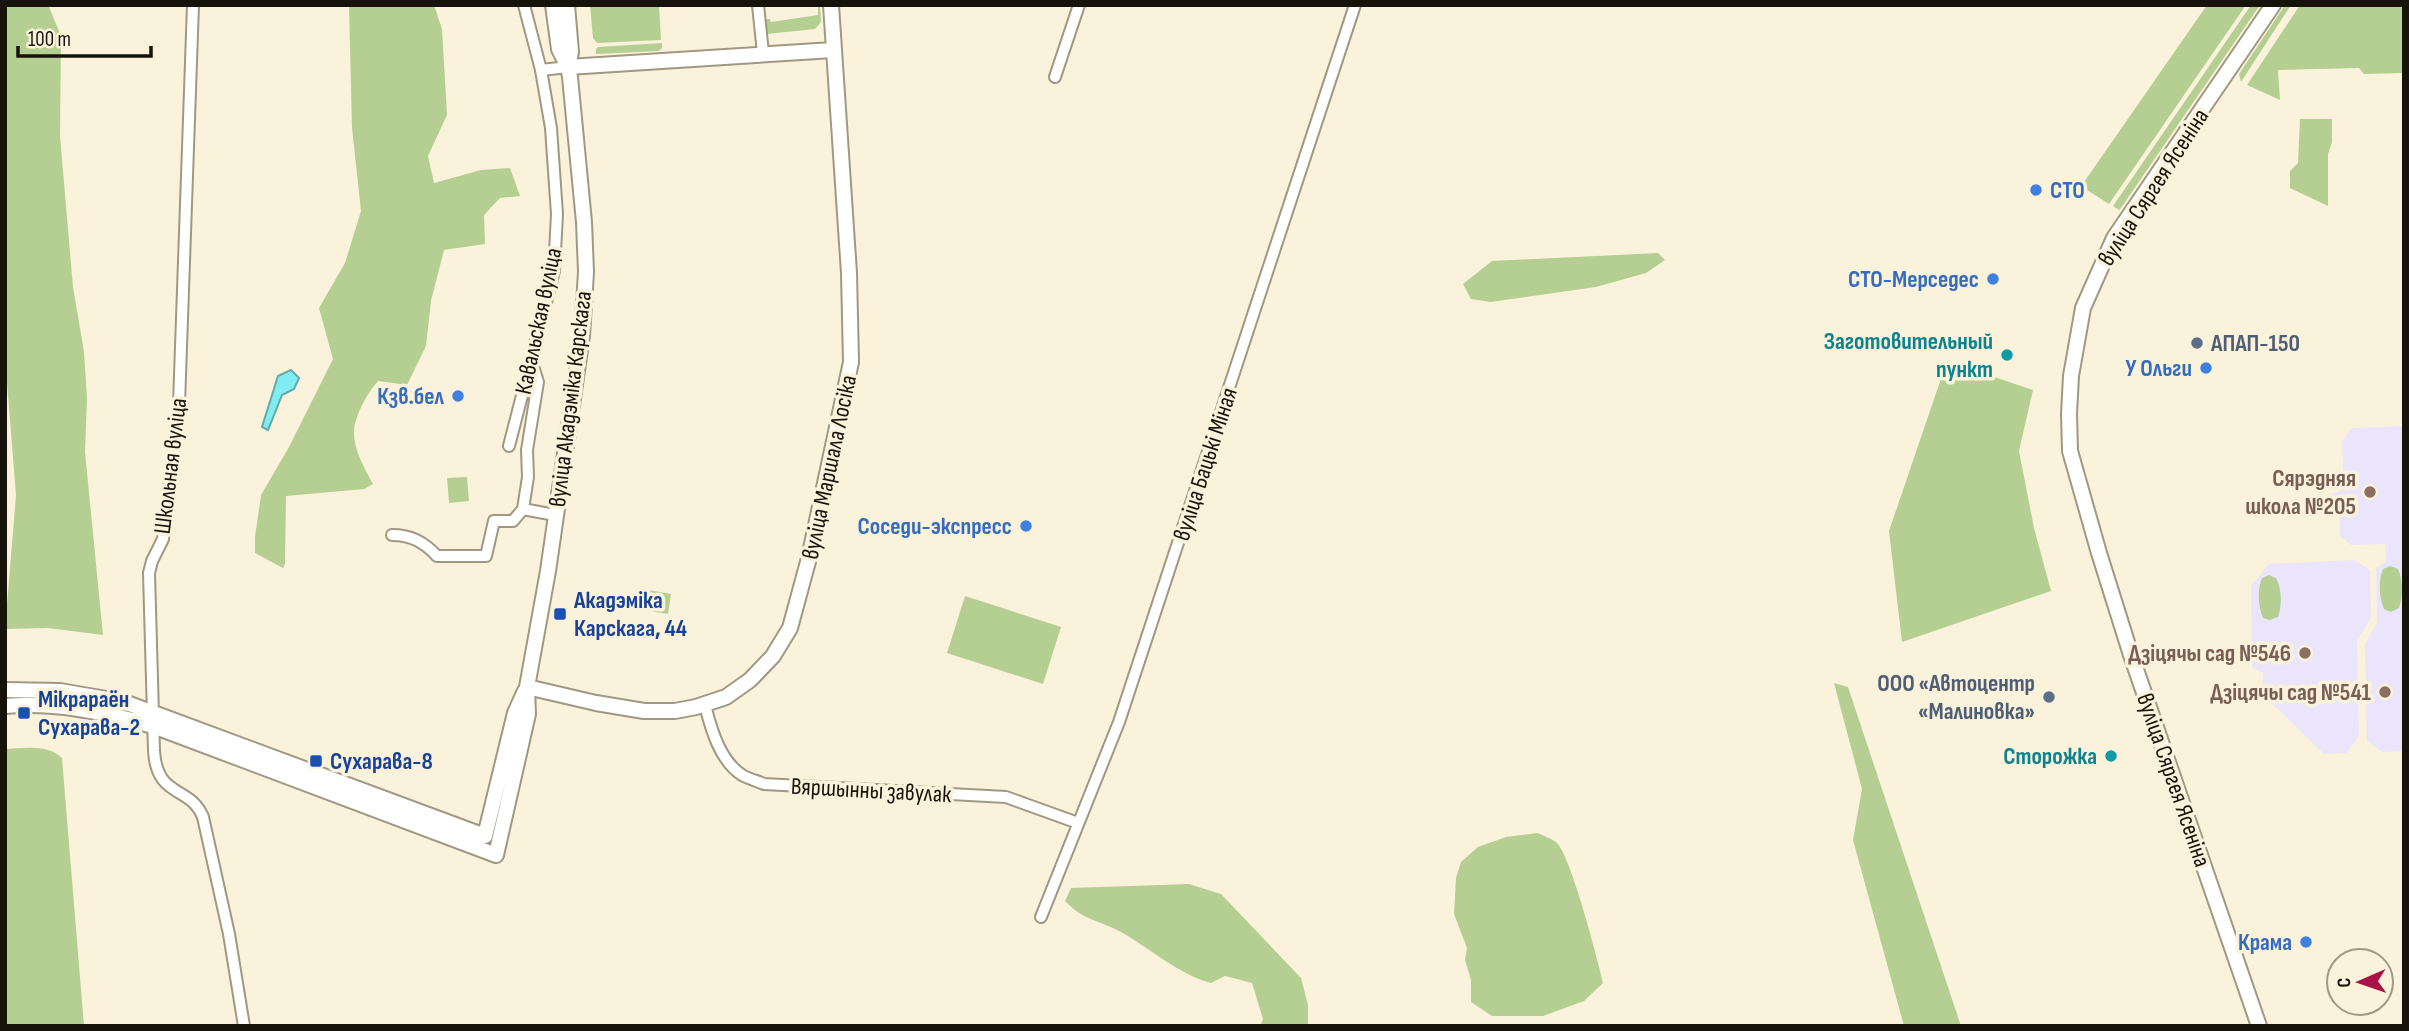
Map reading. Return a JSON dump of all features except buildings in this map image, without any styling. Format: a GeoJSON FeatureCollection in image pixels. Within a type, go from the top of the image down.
{"type":"FeatureCollection","features":[{"type":"Feature","properties":{"kind":"main road","name":"вуліца Акадэміка Карскага"},"geometry":{"type":"LineString","coordinates":[[553,5],[559,49],[568,67]]}},
{"type":"Feature","properties":{"kind":"main road","name":"вуліца Акадэміка Карскага"},"geometry":{"type":"LineString","coordinates":[[527,687],[577,375],[586,272],[580,173],[568,67],[571,52],[568,5]]}},
{"type":"Feature","properties":{"kind":"main road","name":"вуліца Маршала Лосіка"},"geometry":{"type":"LineString","coordinates":[[527,687],[644,711],[675,711],[705,705],[726,697],[750,680],[773,656],[790,628],[809,558],[851,362],[851,323],[831,5]]}},
{"type":"Feature","properties":{"kind":"main road","name":"вуліца Сяргея Ясеніна"},"geometry":{"type":"LineString","coordinates":[[2259,1026],[2131,655],[2099,554],[2070,451],[2069,414],[2071,376],[2083,308],[2114,238],[2273,5]]}},
{"type":"Feature","properties":{"kind":"main road"},"geometry":{"type":"LineString","coordinates":[[568,67],[833,50]]}},
{"type":"Feature","properties":{"kind":"main road"},"geometry":{"type":"LineString","coordinates":[[5,690],[60,691],[124,702],[153,719],[496,855],[528,714],[527,687]]}},
{"type":"Feature","properties":{"kind":"main road"},"geometry":{"type":"LineString","coordinates":[[485,836],[515,713],[527,687]]}},
{"type":"Feature","properties":{"kind":"main road"},"geometry":{"type":"LineString","coordinates":[[5,706],[59,706],[121,717],[153,719],[500,842]]}},
{"type":"Feature","properties":{"kind":"street","name":"Школьная вуліца"},"geometry":{"type":"LineString","coordinates":[[193,5],[179,404],[163,539],[149,573],[153,719],[157,771],[168,787],[192,802],[204,817],[229,934],[244,1026]]}},
{"type":"Feature","properties":{"kind":"street","name":"Кавальская вуліца"},"geometry":{"type":"LineString","coordinates":[[509,446],[554,271],[557,214],[552,140],[541,70],[524,5]]}},
{"type":"Feature","properties":{"kind":"street"},"geometry":{"type":"LineString","coordinates":[[758,5],[763,53]]}},
{"type":"Feature","properties":{"kind":"street"},"geometry":{"type":"LineString","coordinates":[[1055,77],[1079,5]]}},
{"type":"Feature","properties":{"kind":"street","name":"вуліца Бацькі Міная"},"geometry":{"type":"LineString","coordinates":[[1041,917],[1119,722],[1355,5]]}},
{"type":"Feature","properties":{"kind":"street"},"geometry":{"type":"LineString","coordinates":[[541,70],[568,67]]}},
{"type":"Feature","properties":{"kind":"street"},"geometry":{"type":"LineString","coordinates":[[392,535],[425,542],[437,556],[486,556],[494,521],[513,521],[523,509],[528,477],[527,450],[538,382],[532,363]]}},
{"type":"Feature","properties":{"kind":"street"},"geometry":{"type":"LineString","coordinates":[[523,509],[555,515]]}},
{"type":"Feature","properties":{"kind":"street","name":"Вяршынны завулак"},"geometry":{"type":"LineString","coordinates":[[705,705],[710,726],[725,757],[741,774],[764,784],[1006,797],[1077,823]]}},
{"type":"Feature","properties":{"kind":"shaded area"},"geometry":{"type":"Polygon","coordinates":[[[2404,426],[2404,751],[2382,752],[2367,741],[2365,644],[2377,623],[2376,569],[2386,561],[2385,544],[2351,545],[2340,536],[2340,512],[2332,505],[2332,494],[2341,490],[2344,483],[2342,441],[2352,428],[2404,426]]]}},
{"type":"Feature","properties":{"kind":"shaded area","name":"Дзіцячы сад №546"},"geometry":{"type":"Polygon","coordinates":[[[2354,560],[2370,570],[2371,618],[2357,640],[2359,736],[2347,753],[2324,754],[2263,695],[2263,673],[2252,667],[2251,586],[2269,564],[2354,560]]]}},
{"type":"Feature","properties":{"kind":"green space"},"geometry":{"type":"Polygon","coordinates":[[[5,5],[49,7],[61,36],[60,136],[73,287],[84,352],[87,398],[85,452],[103,635],[48,628],[5,629],[16,495],[5,358],[5,5]]]}},
{"type":"Feature","properties":{"kind":"green space"},"geometry":{"type":"Polygon","coordinates":[[[349,5],[434,5],[442,29],[447,115],[428,156],[434,183],[481,170],[510,168],[520,196],[500,198],[484,215],[485,244],[444,250],[431,301],[426,346],[407,385],[378,381],[363,404],[355,425],[354,438],[360,459],[373,484],[364,489],[286,496],[283,568],[255,553],[261,495],[289,447],[333,359],[319,308],[345,263],[361,211],[352,128],[349,5]]]}},
{"type":"Feature","properties":{"kind":"green space"},"geometry":{"type":"Polygon","coordinates":[[[590,5],[659,5],[661,40],[597,43],[593,38],[590,5]]]}},
{"type":"Feature","properties":{"kind":"green space"},"geometry":{"type":"Polygon","coordinates":[[[818,5],[821,22],[815,29],[767,34],[765,19],[770,19],[771,22],[818,15],[818,5]]]}},
{"type":"Feature","properties":{"kind":"green space"},"geometry":{"type":"Polygon","coordinates":[[[2207,5],[2246,5],[2109,204],[2076,183],[2082,185],[2207,5]]]}},
{"type":"Feature","properties":{"kind":"green space"},"geometry":{"type":"Polygon","coordinates":[[[2251,5],[2260,5],[2119,210],[2113,206],[2251,5]]]}},
{"type":"Feature","properties":{"kind":"green space"},"geometry":{"type":"Polygon","coordinates":[[[2285,5],[2291,5],[2241,82],[2239,74],[2285,5]]]}},
{"type":"Feature","properties":{"kind":"green space"},"geometry":{"type":"Polygon","coordinates":[[[2300,5],[2404,5],[2404,73],[2364,74],[2359,68],[2278,70],[2280,100],[2247,85],[2300,5]]]}},
{"type":"Feature","properties":{"kind":"green space"},"geometry":{"type":"Polygon","coordinates":[[[662,43],[659,51],[596,54],[598,47],[662,43]]]}},
{"type":"Feature","properties":{"kind":"green space"},"geometry":{"type":"Polygon","coordinates":[[[2300,119],[2332,119],[2332,142],[2328,154],[2328,206],[2290,188],[2290,171],[2298,163],[2300,119]]]}},
{"type":"Feature","properties":{"kind":"green space"},"geometry":{"type":"Polygon","coordinates":[[[1658,253],[1665,260],[1646,273],[1596,287],[1491,302],[1471,299],[1463,284],[1492,261],[1658,253]]]}},
{"type":"Feature","properties":{"kind":"green space"},"geometry":{"type":"Polygon","coordinates":[[[1947,361],[2033,390],[2019,451],[2034,528],[2051,591],[1902,642],[1889,531],[1947,361]]]}},
{"type":"Feature","properties":{"kind":"green space"},"geometry":{"type":"Polygon","coordinates":[[[467,477],[469,501],[449,503],[447,478],[467,477]]]}},
{"type":"Feature","properties":{"kind":"green space"},"geometry":{"type":"Polygon","coordinates":[[[2390,566],[2398,569],[2402,588],[2399,608],[2391,612],[2384,609],[2380,589],[2383,569],[2390,566]]]}},
{"type":"Feature","properties":{"kind":"green space"},"geometry":{"type":"Polygon","coordinates":[[[2269,575],[2276,578],[2281,597],[2278,617],[2270,620],[2263,618],[2259,598],[2262,578],[2269,575]]]}},
{"type":"Feature","properties":{"kind":"green space"},"geometry":{"type":"Polygon","coordinates":[[[642,589],[671,594],[668,614],[638,609],[642,589]]]}},
{"type":"Feature","properties":{"kind":"green space"},"geometry":{"type":"Polygon","coordinates":[[[965,596],[1061,627],[1043,684],[947,653],[965,596]]]}},
{"type":"Feature","properties":{"kind":"green space"},"geometry":{"type":"Polygon","coordinates":[[[1834,683],[1848,687],[1961,1026],[1904,1026],[1853,840],[1862,789],[1834,683]]]}},
{"type":"Feature","properties":{"kind":"green space"},"geometry":{"type":"Polygon","coordinates":[[[5,749],[43,749],[62,758],[84,1026],[5,1026],[5,749]]]}},
{"type":"Feature","properties":{"kind":"green space"},"geometry":{"type":"Polygon","coordinates":[[[1538,833],[1557,843],[1563,852],[1583,910],[1603,983],[1584,1001],[1543,1016],[1492,1016],[1471,1002],[1471,980],[1465,960],[1467,948],[1454,914],[1456,878],[1461,862],[1478,847],[1506,837],[1538,833]]]}},
{"type":"Feature","properties":{"kind":"green space"},"geometry":{"type":"Polygon","coordinates":[[[1189,884],[1221,894],[1301,978],[1308,1005],[1308,1026],[1260,1026],[1263,1019],[1252,983],[1225,976],[1211,983],[1199,979],[1121,932],[1085,916],[1065,901],[1071,888],[1189,884]]]}},
{"type":"Feature","properties":{"kind":"water"},"geometry":{"type":"Polygon","coordinates":[[[291,370],[299,378],[294,389],[282,395],[268,430],[262,427],[278,376],[291,370]]]}},
{"type":"Feature","properties":{"kind":"place","name":"СТО"},"geometry":{"type":"Point","coordinates":[2036,190]}},
{"type":"Feature","properties":{"kind":"place","name":"СТО-Мерседес"},"geometry":{"type":"Point","coordinates":[1993,279]}},
{"type":"Feature","properties":{"kind":"place","name":"АПАП-150"},"geometry":{"type":"Point","coordinates":[2197,343]}},
{"type":"Feature","properties":{"kind":"place","name":"Заготовительный пункт"},"geometry":{"type":"Point","coordinates":[2007,355]}},
{"type":"Feature","properties":{"kind":"place","name":"У Ольги"},"geometry":{"type":"Point","coordinates":[2206,368]}},
{"type":"Feature","properties":{"kind":"place","name":"Кзв.бел"},"geometry":{"type":"Point","coordinates":[458,396]}},
{"type":"Feature","properties":{"kind":"place","name":"Сярэдняя школа №205"},"geometry":{"type":"Point","coordinates":[2370,492]}},
{"type":"Feature","properties":{"kind":"place","name":"Соседи-экспресс"},"geometry":{"type":"Point","coordinates":[1026,526]}},
{"type":"Feature","properties":{"kind":"place","name":"Акадэміка Карскага, 44"},"geometry":{"type":"Point","coordinates":[560,614]}},
{"type":"Feature","properties":{"kind":"place","name":"Дзіцячы сад №546"},"geometry":{"type":"Point","coordinates":[2305,653]}},
{"type":"Feature","properties":{"kind":"place","name":"Дзіцячы сад №541"},"geometry":{"type":"Point","coordinates":[2385,692]}},
{"type":"Feature","properties":{"kind":"place","name":"ООО «Автоцентр «Малиновка»"},"geometry":{"type":"Point","coordinates":[2049,697]}},
{"type":"Feature","properties":{"kind":"place","name":"Мікрараён Сухарава-2"},"geometry":{"type":"Point","coordinates":[24,713]}},
{"type":"Feature","properties":{"kind":"place","name":"Сторожка"},"geometry":{"type":"Point","coordinates":[2111,756]}},
{"type":"Feature","properties":{"kind":"place","name":"Сухарава-8"},"geometry":{"type":"Point","coordinates":[316,761]}},
{"type":"Feature","properties":{"kind":"place","name":"Крама"},"geometry":{"type":"Point","coordinates":[2306,942]}}]}
